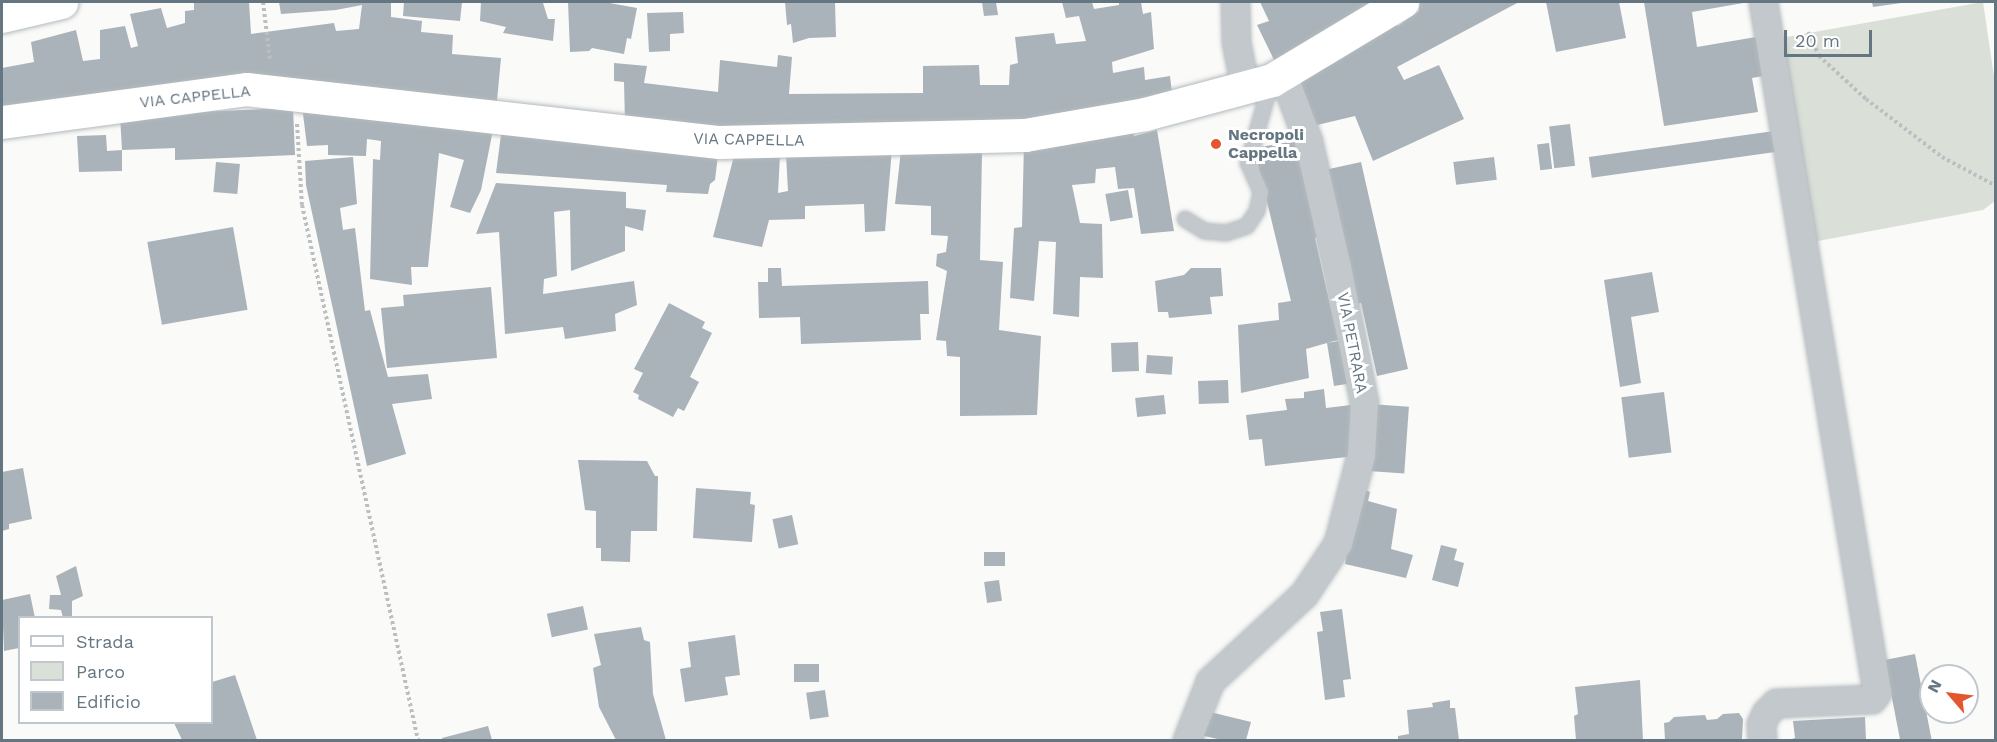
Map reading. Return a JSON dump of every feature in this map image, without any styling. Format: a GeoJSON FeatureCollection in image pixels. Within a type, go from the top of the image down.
{"type":"FeatureCollection","features":[{"type":"Feature","properties":{"kind":"street"},"geometry":{"type":"LineString","coordinates":[[2,16],[61,2]]}},
{"type":"Feature","properties":{"kind":"street","name":"VIA PETRARA"},"geometry":{"type":"LineString","coordinates":[[1187,741],[1210,681],[1305,594],[1338,543],[1361,455],[1364,402],[1337,267],[1308,141],[1236,42],[1235,2]]}},
{"type":"Feature","properties":{"kind":"street","name":"VIA CAPPELLA"},"geometry":{"type":"LineString","coordinates":[[2,122],[246,89],[719,142],[1025,135],[1145,114],[1266,81],[1402,2]]}},
{"type":"Feature","properties":{"kind":"street"},"geometry":{"type":"LineString","coordinates":[[1762,741],[1761,724],[1766,713],[1776,703],[1872,699],[1877,692],[1763,2]]}},
{"type":"Feature","properties":{"kind":"lane"},"geometry":{"type":"LineString","coordinates":[[1185,219],[1204,231],[1226,233],[1246,226],[1257,211],[1261,192],[1248,163],[1266,81]]}},
{"type":"Feature","properties":{"kind":"path"},"geometry":{"type":"LineString","coordinates":[[263,2],[284,93],[302,205],[418,741]]}},
{"type":"Feature","properties":{"kind":"path"},"geometry":{"type":"LineString","coordinates":[[1808,32],[1819,56],[1866,99],[1942,157],[1995,186]]}},
{"type":"Feature","properties":{"kind":"green space"},"geometry":{"type":"Polygon","coordinates":[[[1983,2],[1996,90],[1995,201],[1983,210],[1802,244],[1775,39],[1983,2]]]}},
{"type":"Feature","properties":{"kind":"building"},"geometry":{"type":"Polygon","coordinates":[[[194,2],[249,2],[251,34],[334,23],[336,31],[359,29],[362,5],[336,10],[281,14],[279,2],[391,2],[391,17],[422,21],[421,32],[453,35],[452,54],[501,58],[497,101],[387,91],[2,111],[2,68],[34,62],[31,42],[76,30],[83,61],[100,59],[100,30],[125,26],[131,48],[138,46],[130,14],[161,8],[167,28],[185,23],[185,11],[194,10],[194,2]]]}},
{"type":"Feature","properties":{"kind":"building"},"geometry":{"type":"Polygon","coordinates":[[[404,2],[462,2],[460,21],[403,16],[404,2]]]}},
{"type":"Feature","properties":{"kind":"building"},"geometry":{"type":"Polygon","coordinates":[[[481,2],[543,3],[548,19],[555,19],[553,41],[503,33],[506,27],[480,21],[481,2]]]}},
{"type":"Feature","properties":{"kind":"building"},"geometry":{"type":"Polygon","coordinates":[[[568,2],[604,2],[637,8],[631,39],[627,38],[624,54],[592,48],[589,51],[570,52],[568,2]]]}},
{"type":"Feature","properties":{"kind":"building"},"geometry":{"type":"Polygon","coordinates":[[[785,2],[835,2],[836,37],[809,38],[793,43],[791,24],[787,25],[785,2]]]}},
{"type":"Feature","properties":{"kind":"building"},"geometry":{"type":"Polygon","coordinates":[[[982,2],[996,2],[998,15],[984,16],[982,2]]]}},
{"type":"Feature","properties":{"kind":"building"},"geometry":{"type":"Polygon","coordinates":[[[1062,2],[1092,2],[1094,9],[1119,5],[1119,2],[1141,2],[1143,14],[1151,12],[1154,49],[1112,62],[1113,73],[1144,67],[1145,80],[1170,76],[1173,101],[1045,126],[776,131],[625,123],[624,82],[614,81],[614,63],[647,66],[644,83],[718,92],[720,60],[777,67],[778,55],[792,57],[789,94],[923,93],[923,66],[979,65],[980,85],[1009,85],[1010,65],[1018,63],[1015,37],[1054,33],[1056,44],[1086,41],[1079,16],[1066,18],[1062,2]]]}},
{"type":"Feature","properties":{"kind":"building"},"geometry":{"type":"Polygon","coordinates":[[[1260,2],[1383,2],[1277,66],[1257,25],[1269,21],[1260,2]]]}},
{"type":"Feature","properties":{"kind":"building"},"geometry":{"type":"Polygon","coordinates":[[[1419,2],[1519,2],[1397,67],[1404,80],[1439,65],[1464,119],[1373,161],[1355,116],[1313,126],[1299,78],[1394,16],[1398,26],[1419,11],[1419,2]]]}},
{"type":"Feature","properties":{"kind":"building"},"geometry":{"type":"Polygon","coordinates":[[[1546,2],[1619,2],[1626,38],[1556,52],[1546,2]]]}},
{"type":"Feature","properties":{"kind":"building"},"geometry":{"type":"Polygon","coordinates":[[[1644,2],[1749,2],[1692,12],[1697,47],[1756,37],[1763,76],[1752,78],[1758,112],[1664,126],[1644,2]]]}},
{"type":"Feature","properties":{"kind":"building"},"geometry":{"type":"Polygon","coordinates":[[[1872,2],[1901,2],[1901,3],[1873,7],[1872,2]]]}},
{"type":"Feature","properties":{"kind":"building"},"geometry":{"type":"Polygon","coordinates":[[[683,12],[684,33],[670,34],[670,51],[649,52],[647,13],[683,12]]]}},
{"type":"Feature","properties":{"kind":"building"},"geometry":{"type":"Polygon","coordinates":[[[302,106],[493,130],[481,190],[470,213],[450,207],[464,160],[439,153],[428,267],[411,267],[412,285],[370,279],[373,159],[380,160],[381,141],[367,139],[366,156],[328,155],[328,145],[307,146],[302,106]]]}},
{"type":"Feature","properties":{"kind":"building"},"geometry":{"type":"Polygon","coordinates":[[[293,108],[295,155],[175,160],[175,148],[122,150],[120,115],[293,108]]]}},
{"type":"Feature","properties":{"kind":"building"},"geometry":{"type":"Polygon","coordinates":[[[1570,124],[1575,166],[1554,168],[1549,127],[1570,124]]]}},
{"type":"Feature","properties":{"kind":"building"},"geometry":{"type":"Polygon","coordinates":[[[502,127],[718,155],[715,180],[710,184],[708,194],[666,192],[667,185],[496,173],[502,127]]]}},
{"type":"Feature","properties":{"kind":"building"},"geometry":{"type":"Polygon","coordinates":[[[1133,129],[1134,136],[1157,130],[1174,231],[1141,234],[1134,188],[1118,189],[1115,167],[1096,169],[1095,183],[1072,185],[1080,223],[1102,224],[1103,278],[1080,277],[1079,317],[1053,314],[1056,242],[1039,241],[1034,301],[1010,298],[1014,228],[1022,227],[1024,143],[1133,129]]]}},
{"type":"Feature","properties":{"kind":"building"},"geometry":{"type":"Polygon","coordinates":[[[1774,131],[1777,152],[1592,178],[1589,157],[1774,131]]]}},
{"type":"Feature","properties":{"kind":"building"},"geometry":{"type":"Polygon","coordinates":[[[106,135],[107,151],[122,150],[122,171],[79,172],[77,136],[106,135]]]}},
{"type":"Feature","properties":{"kind":"building"},"geometry":{"type":"Polygon","coordinates":[[[1301,140],[1326,235],[1315,238],[1338,340],[1306,349],[1309,378],[1241,393],[1238,325],[1279,320],[1278,303],[1291,301],[1254,148],[1301,140]]]}},
{"type":"Feature","properties":{"kind":"building"},"geometry":{"type":"Polygon","coordinates":[[[1549,143],[1552,169],[1540,170],[1537,144],[1549,143]]]}},
{"type":"Feature","properties":{"kind":"building"},"geometry":{"type":"Polygon","coordinates":[[[892,149],[885,231],[865,232],[864,204],[805,206],[805,219],[769,220],[762,247],[713,237],[735,152],[780,155],[778,193],[788,191],[786,155],[892,149]]]}},
{"type":"Feature","properties":{"kind":"building"},"geometry":{"type":"Polygon","coordinates":[[[901,150],[982,152],[980,260],[1003,262],[999,330],[1041,336],[1037,415],[960,416],[960,357],[947,356],[946,341],[936,340],[947,271],[936,266],[937,254],[946,252],[948,236],[931,235],[931,206],[895,204],[901,150]]]}},
{"type":"Feature","properties":{"kind":"building"},"geometry":{"type":"Polygon","coordinates":[[[353,157],[357,204],[340,208],[343,230],[355,228],[365,311],[370,310],[388,377],[428,374],[432,399],[392,404],[406,454],[367,466],[306,185],[305,161],[353,157]]]}},
{"type":"Feature","properties":{"kind":"building"},"geometry":{"type":"Polygon","coordinates":[[[1494,157],[1497,180],[1456,185],[1453,162],[1494,157]]]}},
{"type":"Feature","properties":{"kind":"building"},"geometry":{"type":"Polygon","coordinates":[[[216,162],[240,164],[237,194],[213,192],[216,162]]]}},
{"type":"Feature","properties":{"kind":"building"},"geometry":{"type":"Polygon","coordinates":[[[1361,162],[1408,369],[1377,376],[1361,303],[1351,305],[1320,171],[1361,162]]]}},
{"type":"Feature","properties":{"kind":"building"},"geometry":{"type":"Polygon","coordinates":[[[496,183],[626,192],[626,208],[646,210],[643,231],[625,226],[625,251],[571,271],[570,210],[554,212],[557,276],[544,279],[543,294],[634,281],[637,305],[615,314],[616,331],[565,339],[563,327],[505,334],[499,232],[476,234],[496,183]]]}},
{"type":"Feature","properties":{"kind":"building"},"geometry":{"type":"Polygon","coordinates":[[[1128,190],[1133,218],[1110,222],[1105,194],[1128,190]]]}},
{"type":"Feature","properties":{"kind":"building"},"geometry":{"type":"Polygon","coordinates":[[[233,227],[248,310],[162,325],[147,242],[233,227]]]}},
{"type":"Feature","properties":{"kind":"building"},"geometry":{"type":"Polygon","coordinates":[[[768,268],[781,268],[782,286],[928,281],[929,314],[920,314],[921,340],[801,344],[800,317],[759,318],[758,282],[768,282],[768,268]]]}},
{"type":"Feature","properties":{"kind":"building"},"geometry":{"type":"Polygon","coordinates":[[[1191,268],[1221,268],[1223,296],[1210,297],[1212,314],[1169,318],[1168,312],[1158,312],[1155,281],[1184,275],[1191,268]]]}},
{"type":"Feature","properties":{"kind":"building"},"geometry":{"type":"Polygon","coordinates":[[[1652,272],[1659,312],[1631,317],[1641,383],[1620,387],[1604,280],[1652,272]]]}},
{"type":"Feature","properties":{"kind":"building"},"geometry":{"type":"Polygon","coordinates":[[[491,287],[497,358],[387,368],[381,308],[404,306],[403,295],[491,287]]]}},
{"type":"Feature","properties":{"kind":"building"},"geometry":{"type":"Polygon","coordinates":[[[669,303],[705,322],[702,328],[712,333],[690,377],[699,382],[684,411],[678,408],[673,417],[638,399],[639,395],[633,392],[643,373],[634,369],[669,303]]]}},
{"type":"Feature","properties":{"kind":"building"},"geometry":{"type":"Polygon","coordinates":[[[1345,340],[1353,383],[1334,386],[1327,343],[1345,340]]]}},
{"type":"Feature","properties":{"kind":"building"},"geometry":{"type":"Polygon","coordinates":[[[1138,342],[1139,371],[1112,372],[1111,343],[1138,342]]]}},
{"type":"Feature","properties":{"kind":"building"},"geometry":{"type":"Polygon","coordinates":[[[1147,355],[1173,357],[1172,375],[1146,373],[1147,355]]]}},
{"type":"Feature","properties":{"kind":"building"},"geometry":{"type":"Polygon","coordinates":[[[1228,380],[1229,403],[1199,404],[1198,381],[1228,380]]]}},
{"type":"Feature","properties":{"kind":"building"},"geometry":{"type":"Polygon","coordinates":[[[1324,389],[1326,408],[1351,405],[1356,456],[1265,466],[1262,439],[1249,440],[1246,415],[1287,410],[1285,399],[1304,398],[1304,392],[1324,389]]]}},
{"type":"Feature","properties":{"kind":"building"},"geometry":{"type":"Polygon","coordinates":[[[1664,392],[1671,453],[1629,458],[1621,397],[1664,392]]]}},
{"type":"Feature","properties":{"kind":"building"},"geometry":{"type":"Polygon","coordinates":[[[1164,395],[1166,414],[1137,417],[1135,398],[1164,395]]]}},
{"type":"Feature","properties":{"kind":"building"},"geometry":{"type":"Polygon","coordinates":[[[1370,404],[1409,407],[1404,474],[1365,471],[1370,404]]]}},
{"type":"Feature","properties":{"kind":"building"},"geometry":{"type":"Polygon","coordinates":[[[578,460],[647,461],[655,476],[658,476],[657,531],[631,531],[630,562],[601,561],[601,548],[596,548],[596,511],[585,510],[578,460]]]}},
{"type":"Feature","properties":{"kind":"building"},"geometry":{"type":"Polygon","coordinates":[[[23,468],[32,519],[9,524],[9,529],[2,531],[2,472],[23,468]]]}},
{"type":"Feature","properties":{"kind":"building"},"geometry":{"type":"Polygon","coordinates":[[[696,488],[751,492],[750,504],[755,505],[752,542],[693,538],[696,488]]]}},
{"type":"Feature","properties":{"kind":"building"},"geometry":{"type":"Polygon","coordinates":[[[1360,488],[1370,492],[1368,501],[1397,509],[1391,549],[1413,555],[1406,578],[1345,564],[1360,488]]]}},
{"type":"Feature","properties":{"kind":"building"},"geometry":{"type":"Polygon","coordinates":[[[792,515],[798,544],[779,549],[772,519],[792,515]]]}},
{"type":"Feature","properties":{"kind":"building"},"geometry":{"type":"Polygon","coordinates":[[[1441,545],[1457,549],[1454,560],[1464,563],[1458,587],[1432,580],[1441,545]]]}},
{"type":"Feature","properties":{"kind":"building"},"geometry":{"type":"Polygon","coordinates":[[[984,552],[1005,552],[1005,566],[984,566],[984,552]]]}},
{"type":"Feature","properties":{"kind":"building"},"geometry":{"type":"Polygon","coordinates":[[[76,566],[83,596],[72,601],[72,616],[62,616],[61,610],[49,609],[50,595],[61,595],[56,576],[76,566]]]}},
{"type":"Feature","properties":{"kind":"building"},"geometry":{"type":"Polygon","coordinates":[[[999,580],[1002,601],[987,603],[984,582],[999,580]]]}},
{"type":"Feature","properties":{"kind":"building"},"geometry":{"type":"Polygon","coordinates":[[[30,594],[35,616],[18,616],[18,648],[4,651],[2,600],[30,594]]]}},
{"type":"Feature","properties":{"kind":"building"},"geometry":{"type":"Polygon","coordinates":[[[583,606],[588,629],[552,637],[547,614],[583,606]]]}},
{"type":"Feature","properties":{"kind":"building"},"geometry":{"type":"Polygon","coordinates":[[[1342,609],[1351,679],[1343,680],[1345,697],[1325,700],[1317,632],[1323,631],[1320,612],[1342,609]]]}},
{"type":"Feature","properties":{"kind":"building"},"geometry":{"type":"Polygon","coordinates":[[[641,627],[644,640],[650,642],[653,694],[666,740],[616,740],[599,707],[593,668],[601,665],[594,634],[641,627]]]}},
{"type":"Feature","properties":{"kind":"building"},"geometry":{"type":"Polygon","coordinates":[[[735,635],[740,675],[725,677],[728,695],[685,702],[680,669],[691,667],[688,642],[735,635]]]}},
{"type":"Feature","properties":{"kind":"building"},"geometry":{"type":"Polygon","coordinates":[[[1915,654],[1919,675],[1919,724],[1929,724],[1932,740],[1900,740],[1885,660],[1915,654]]]}},
{"type":"Feature","properties":{"kind":"building"},"geometry":{"type":"Polygon","coordinates":[[[794,664],[819,664],[819,682],[794,682],[794,664]]]}},
{"type":"Feature","properties":{"kind":"building"},"geometry":{"type":"Polygon","coordinates":[[[235,675],[257,740],[182,740],[174,724],[213,724],[213,682],[235,675]]]}},
{"type":"Feature","properties":{"kind":"building"},"geometry":{"type":"Polygon","coordinates":[[[1640,680],[1643,740],[1576,740],[1574,716],[1578,714],[1575,687],[1640,680]]]}},
{"type":"Feature","properties":{"kind":"building"},"geometry":{"type":"Polygon","coordinates":[[[825,690],[829,717],[810,719],[806,693],[825,690]]]}},
{"type":"Feature","properties":{"kind":"building"},"geometry":{"type":"Polygon","coordinates":[[[1450,700],[1450,708],[1455,708],[1459,740],[1398,740],[1398,736],[1409,734],[1407,710],[1433,707],[1432,703],[1450,700]]]}},
{"type":"Feature","properties":{"kind":"building"},"geometry":{"type":"Polygon","coordinates":[[[1206,711],[1251,722],[1246,740],[1222,740],[1200,735],[1206,711]]]}},
{"type":"Feature","properties":{"kind":"building"},"geometry":{"type":"Polygon","coordinates":[[[1739,713],[1743,719],[1742,740],[1665,740],[1664,723],[1674,717],[1705,715],[1707,720],[1717,719],[1723,714],[1739,713]]]}},
{"type":"Feature","properties":{"kind":"building"},"geometry":{"type":"Polygon","coordinates":[[[1865,717],[1866,740],[1789,740],[1795,738],[1793,721],[1865,717]]]}},
{"type":"Feature","properties":{"kind":"building"},"geometry":{"type":"Polygon","coordinates":[[[488,726],[492,740],[442,740],[442,738],[488,726]]]}},
{"type":"Feature","properties":{"kind":"place","name":"Necropoli Cappella"},"geometry":{"type":"Point","coordinates":[1216,144]}}]}
